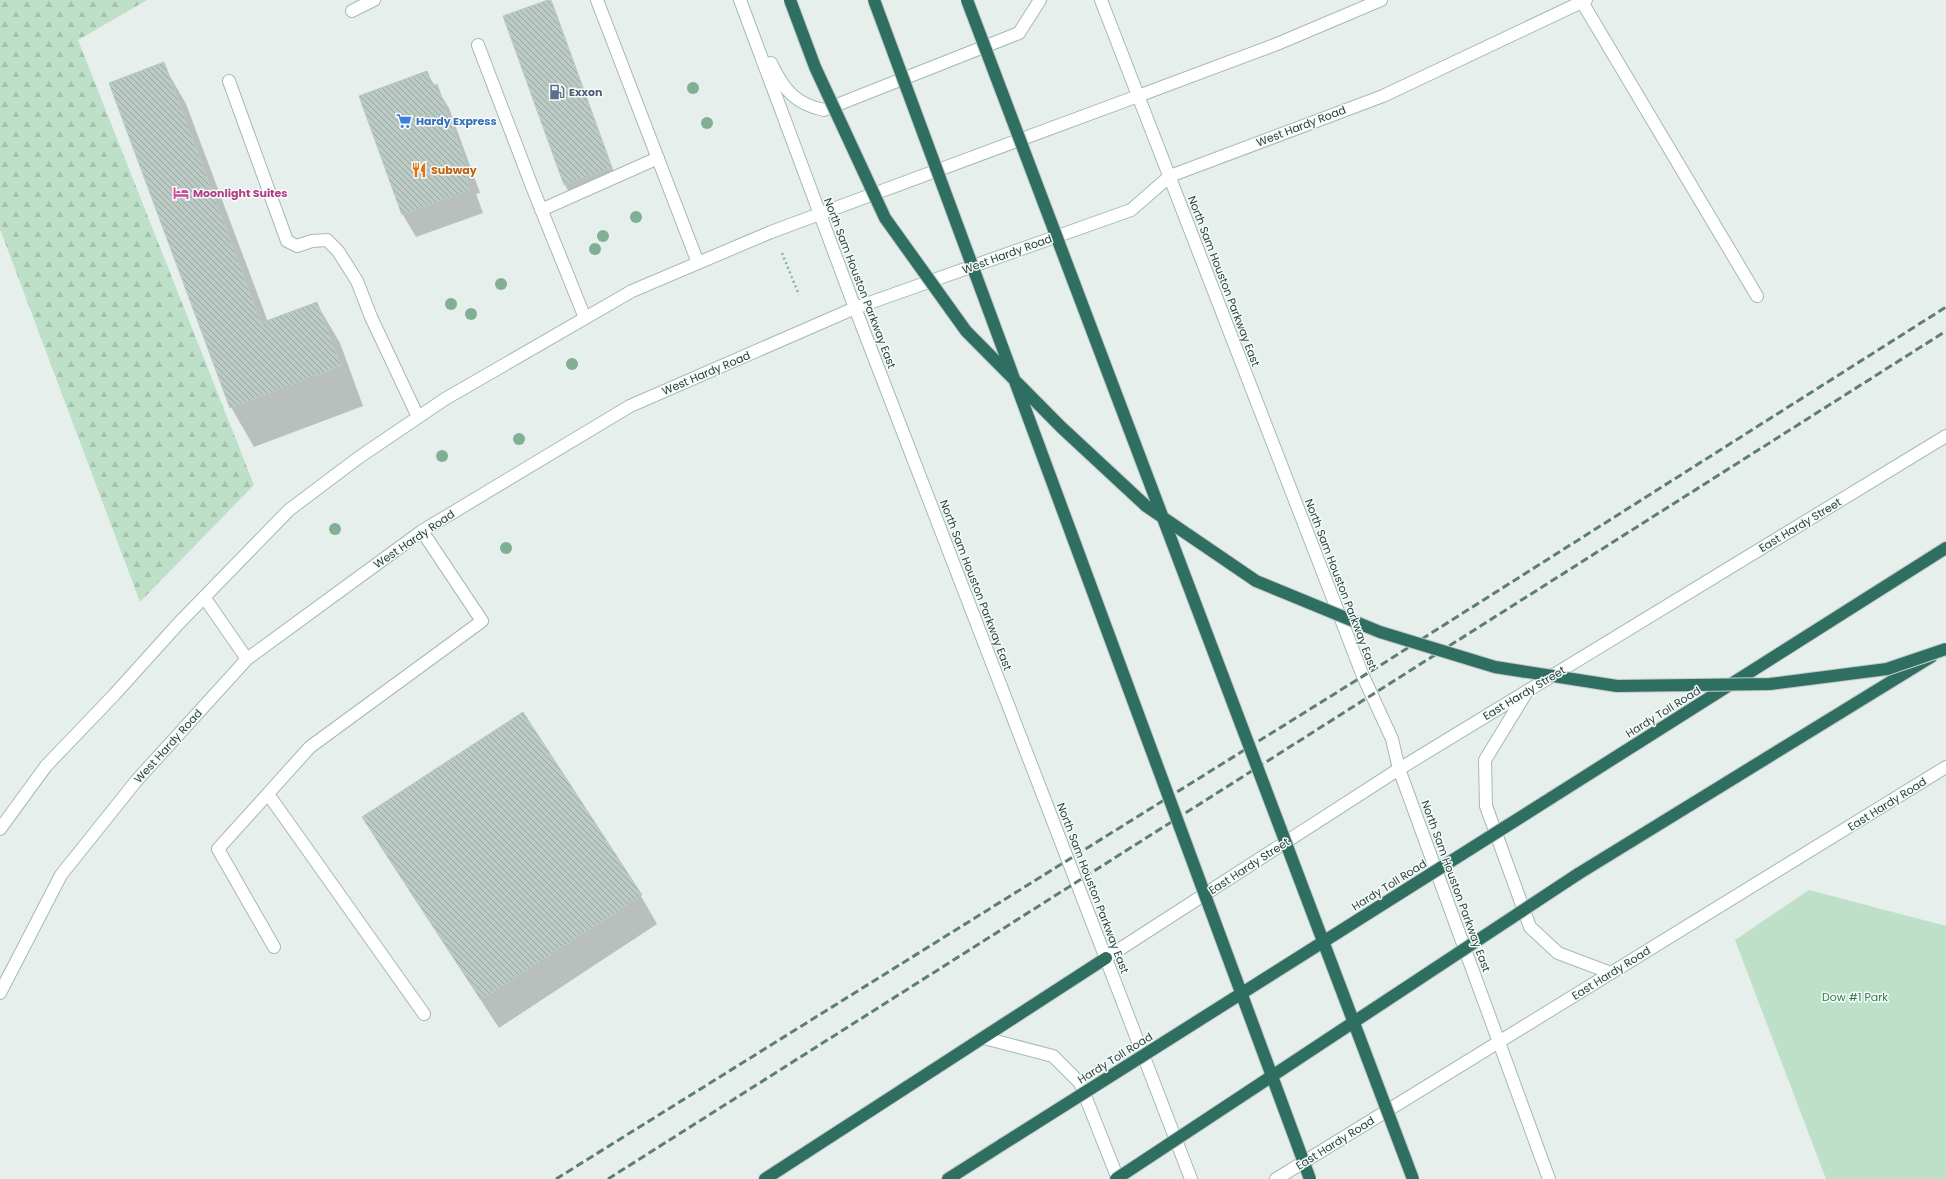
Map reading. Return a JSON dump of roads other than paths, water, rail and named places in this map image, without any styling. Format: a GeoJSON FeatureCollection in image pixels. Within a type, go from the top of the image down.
{"type":"FeatureCollection","features":[{"type":"Feature","properties":{"kind":"highway"},"geometry":{"type":"LineString","coordinates":[[790,0],[815,67],[885,218],[966,331],[1061,427],[1146,506],[1256,581],[1380,632],[1495,667],[1617,686],[1770,684],[1887,669],[1946,648]]}},
{"type":"Feature","properties":{"kind":"highway"},"geometry":{"type":"LineString","coordinates":[[874,0],[1310,1179]]}},
{"type":"Feature","properties":{"kind":"highway"},"geometry":{"type":"LineString","coordinates":[[966,0],[1413,1179]]}},
{"type":"Feature","properties":{"kind":"highway","name":"Hardy Toll Road"},"geometry":{"type":"LineString","coordinates":[[948,1179],[1946,548]]}},
{"type":"Feature","properties":{"kind":"highway"},"geometry":{"type":"LineString","coordinates":[[1117,1179],[1578,874],[1946,648]]}},
{"type":"Feature","properties":{"kind":"highway"},"geometry":{"type":"LineString","coordinates":[[765,1179],[1106,958]]}},
{"type":"Feature","properties":{"kind":"main road"},"geometry":{"type":"LineString","coordinates":[[352,11],[374,0]]}},
{"type":"Feature","properties":{"kind":"main road"},"geometry":{"type":"LineString","coordinates":[[597,0],[698,263]]}},
{"type":"Feature","properties":{"kind":"main road"},"geometry":{"type":"LineString","coordinates":[[740,2],[780,81],[794,98],[812,107],[824,110],[1018,33],[1040,0]]}},
{"type":"Feature","properties":{"kind":"main road","name":"North Sam Houston Parkway East"},"geometry":{"type":"LineString","coordinates":[[1101,0],[1360,668],[1392,739],[1399,769],[1549,1179]]}},
{"type":"Feature","properties":{"kind":"main road"},"geometry":{"type":"LineString","coordinates":[[0,829],[46,766],[204,597],[289,510],[358,458],[418,417],[632,291],[771,232],[1277,44],[1382,0]]}},
{"type":"Feature","properties":{"kind":"main road"},"geometry":{"type":"LineString","coordinates":[[1584,1],[1757,296]]}},
{"type":"Feature","properties":{"kind":"main road","name":"West Hardy Road"},"geometry":{"type":"LineString","coordinates":[[0,993],[61,875],[137,780],[247,659],[422,531],[630,406],[855,308],[1131,210],[1170,176],[1383,96],[1584,1]]}},
{"type":"Feature","properties":{"kind":"main road","name":"North Sam Houston Parkway East"},"geometry":{"type":"LineString","coordinates":[[740,2],[855,308],[1191,1179]]}},
{"type":"Feature","properties":{"kind":"main road"},"geometry":{"type":"LineString","coordinates":[[478,45],[541,210],[585,318]]}},
{"type":"Feature","properties":{"kind":"main road"},"geometry":{"type":"LineString","coordinates":[[229,81],[288,241],[297,246],[312,241],[327,240],[338,251],[357,281],[371,317],[418,417]]}},
{"type":"Feature","properties":{"kind":"main road"},"geometry":{"type":"LineString","coordinates":[[541,210],[658,158]]}},
{"type":"Feature","properties":{"kind":"main road","name":"East Hardy Street"},"geometry":{"type":"LineString","coordinates":[[1106,958],[1399,769],[1946,436]]}},
{"type":"Feature","properties":{"kind":"main road"},"geometry":{"type":"LineString","coordinates":[[274,947],[218,849],[310,747],[482,620],[422,531]]}},
{"type":"Feature","properties":{"kind":"main road"},"geometry":{"type":"LineString","coordinates":[[204,597],[247,659]]}},
{"type":"Feature","properties":{"kind":"main road"},"geometry":{"type":"LineString","coordinates":[[1526,692],[1485,760],[1486,806],[1530,928],[1558,953],[1611,973]]}},
{"type":"Feature","properties":{"kind":"main road","name":"East Hardy Road"},"geometry":{"type":"LineString","coordinates":[[1276,1179],[1946,767]]}},
{"type":"Feature","properties":{"kind":"main road"},"geometry":{"type":"LineString","coordinates":[[268,794],[424,1014]]}},
{"type":"Feature","properties":{"kind":"main road"},"geometry":{"type":"LineString","coordinates":[[984,1038],[1053,1056],[1080,1083],[1117,1179]]}},
{"type":"Feature","properties":{"kind":"railway"},"geometry":{"type":"LineString","coordinates":[[556,1179],[1384,663],[1946,307]]}},
{"type":"Feature","properties":{"kind":"railway"},"geometry":{"type":"LineString","coordinates":[[608,1179],[1946,331]]}},
{"type":"Feature","properties":{"kind":"place","name":"Exxon"},"geometry":{"type":"Point","coordinates":[557,92]}},
{"type":"Feature","properties":{"kind":"place","name":"Hardy Express"},"geometry":{"type":"Point","coordinates":[404,121]}},
{"type":"Feature","properties":{"kind":"place","name":"Subway"},"geometry":{"type":"Point","coordinates":[419,170]}},
{"type":"Feature","properties":{"kind":"place","name":"Moonlight Suites"},"geometry":{"type":"Point","coordinates":[181,193]}},
{"type":"Feature","properties":{"kind":"park label","name":"Dow #1 Park"},"geometry":{"type":"Point","coordinates":[1855,997]}}]}
